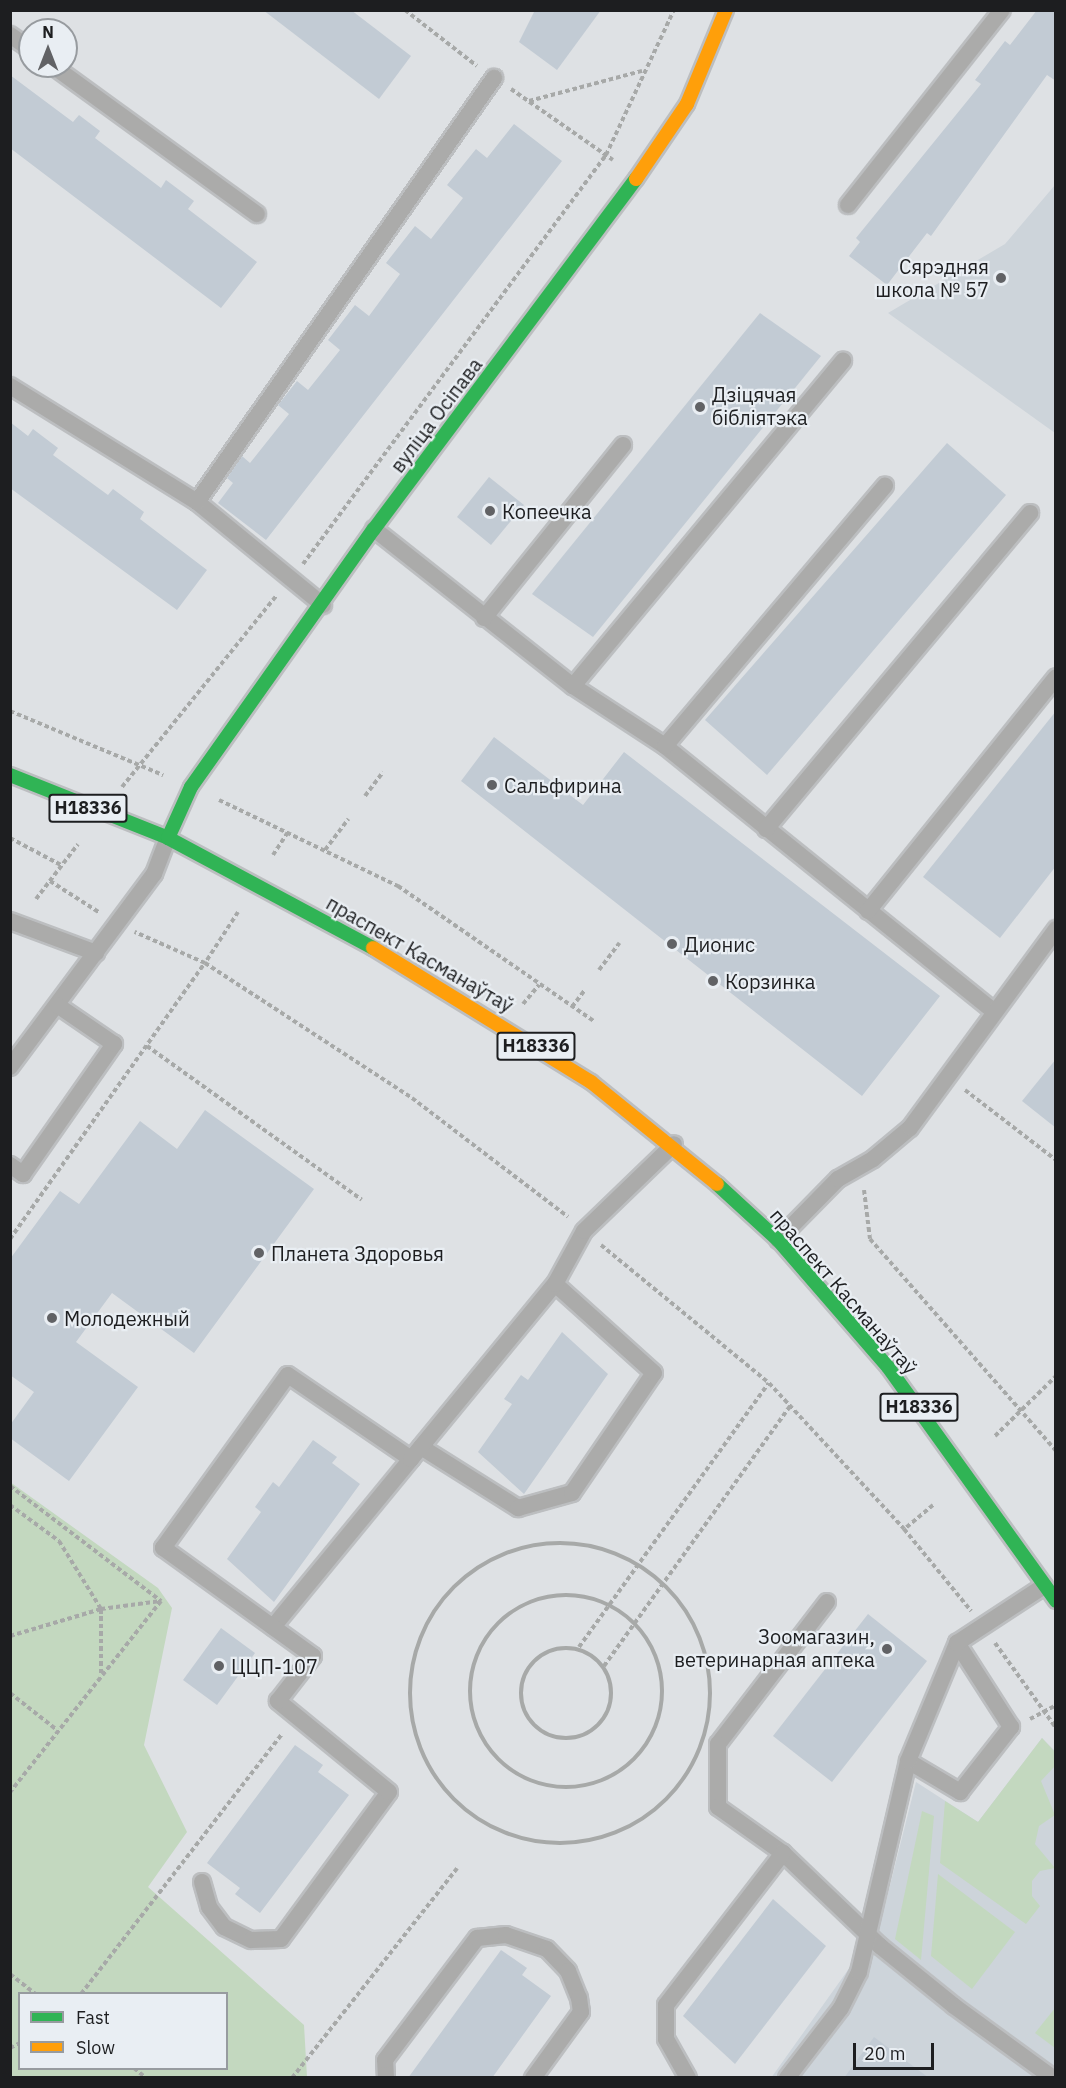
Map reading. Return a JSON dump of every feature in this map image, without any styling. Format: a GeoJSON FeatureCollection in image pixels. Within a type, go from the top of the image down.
{"type":"FeatureCollection","features":[{"type":"Feature","properties":{"kind":"main road","name":"вуліца Осіпава"},"geometry":{"type":"LineString","coordinates":[[168,838],[191,787],[374,529],[637,180],[687,104],[726,10]]}},
{"type":"Feature","properties":{"kind":"main road","name":"праспект Касманаўтаў"},"geometry":{"type":"LineString","coordinates":[[10,775],[168,838],[392,957],[591,1082],[674,1144],[778,1240],[951,1448],[1056,1601]]}},
{"type":"Feature","properties":{"kind":"main road"},"geometry":{"type":"LineString","coordinates":[[1044,1586],[1056,1571]]}},
{"type":"Feature","properties":{"kind":"lane"},"geometry":{"type":"LineString","coordinates":[[848,205],[1002,10]]}},
{"type":"Feature","properties":{"kind":"lane"},"geometry":{"type":"LineString","coordinates":[[70,78],[257,214]]}},
{"type":"Feature","properties":{"kind":"lane"},"geometry":{"type":"LineString","coordinates":[[197,502],[494,78]]}},
{"type":"Feature","properties":{"kind":"lane"},"geometry":{"type":"LineString","coordinates":[[573,686],[843,361]]}},
{"type":"Feature","properties":{"kind":"lane"},"geometry":{"type":"LineString","coordinates":[[10,387],[197,502],[322,605]]}},
{"type":"Feature","properties":{"kind":"lane"},"geometry":{"type":"LineString","coordinates":[[484,618],[622,445]]}},
{"type":"Feature","properties":{"kind":"lane"},"geometry":{"type":"LineString","coordinates":[[665,746],[885,486]]}},
{"type":"Feature","properties":{"kind":"lane"},"geometry":{"type":"LineString","coordinates":[[766,829],[1030,513]]}},
{"type":"Feature","properties":{"kind":"lane"},"geometry":{"type":"LineString","coordinates":[[374,529],[573,686],[665,746],[993,1011]]}},
{"type":"Feature","properties":{"kind":"lane"},"geometry":{"type":"LineString","coordinates":[[868,911],[1056,677]]}},
{"type":"Feature","properties":{"kind":"lane"},"geometry":{"type":"LineString","coordinates":[[10,1067],[154,874],[168,838]]}},
{"type":"Feature","properties":{"kind":"lane"},"geometry":{"type":"LineString","coordinates":[[10,921],[96,953]]}},
{"type":"Feature","properties":{"kind":"lane"},"geometry":{"type":"LineString","coordinates":[[778,1240],[838,1179],[873,1160],[910,1128],[993,1011],[1056,929]]}},
{"type":"Feature","properties":{"kind":"lane"},"geometry":{"type":"LineString","coordinates":[[10,1165],[23,1174],[114,1044],[57,1005]]}},
{"type":"Feature","properties":{"kind":"lane"},"geometry":{"type":"LineString","coordinates":[[273,1628],[555,1284],[584,1231],[674,1144]]}},
{"type":"Feature","properties":{"kind":"lane"},"geometry":{"type":"LineString","coordinates":[[202,1882],[208,1907],[224,1928],[251,1940],[281,1939],[389,1792],[278,1701],[312,1656],[163,1548],[288,1375],[416,1453],[518,1508],[572,1493],[654,1373],[555,1284]]}},
{"type":"Feature","properties":{"kind":"lane"},"geometry":{"type":"LineString","coordinates":[[787,2078],[841,2008],[870,1933],[908,1761],[957,1643],[1044,1586]]}},
{"type":"Feature","properties":{"kind":"lane"},"geometry":{"type":"LineString","coordinates":[[827,1602],[718,1744],[718,1807],[783,1854],[954,2006],[1053,2078]]}},
{"type":"Feature","properties":{"kind":"lane"},"geometry":{"type":"LineString","coordinates":[[908,1761],[960,1792],[1011,1727],[957,1643]]}},
{"type":"Feature","properties":{"kind":"lane"},"geometry":{"type":"LineString","coordinates":[[688,2078],[666,2039],[666,2005],[783,1854]]}},
{"type":"Feature","properties":{"kind":"lane"},"geometry":{"type":"LineString","coordinates":[[386,2078],[385,2060],[477,1938],[506,1935],[547,1949],[568,1971],[579,1998],[581,2012],[533,2078]]}},
{"type":"Feature","properties":{"kind":"path"},"geometry":{"type":"LineString","coordinates":[[405,10],[494,78],[606,154],[637,180]]}},
{"type":"Feature","properties":{"kind":"path"},"geometry":{"type":"LineString","coordinates":[[119,790],[290,579],[606,154],[643,71],[674,10]]}},
{"type":"Feature","properties":{"kind":"path"},"geometry":{"type":"LineString","coordinates":[[529,101],[643,71]]}},
{"type":"Feature","properties":{"kind":"path"},"geometry":{"type":"LineString","coordinates":[[10,711],[172,779]]}},
{"type":"Feature","properties":{"kind":"path"},"geometry":{"type":"LineString","coordinates":[[365,796],[383,772]]}},
{"type":"Feature","properties":{"kind":"path"},"geometry":{"type":"LineString","coordinates":[[212,797],[398,886],[594,1021]]}},
{"type":"Feature","properties":{"kind":"path"},"geometry":{"type":"LineString","coordinates":[[325,850],[348,819]]}},
{"type":"Feature","properties":{"kind":"path"},"geometry":{"type":"LineString","coordinates":[[273,855],[288,832]]}},
{"type":"Feature","properties":{"kind":"path"},"geometry":{"type":"LineString","coordinates":[[10,838],[61,865]]}},
{"type":"Feature","properties":{"kind":"path"},"geometry":{"type":"LineString","coordinates":[[36,899],[78,844]]}},
{"type":"Feature","properties":{"kind":"path"},"geometry":{"type":"LineString","coordinates":[[238,912],[206,963],[411,1098],[584,1231],[769,1383],[904,1529]]}},
{"type":"Feature","properties":{"kind":"path"},"geometry":{"type":"LineString","coordinates":[[599,970],[619,944]]}},
{"type":"Feature","properties":{"kind":"path"},"geometry":{"type":"LineString","coordinates":[[572,1006],[584,991]]}},
{"type":"Feature","properties":{"kind":"path"},"geometry":{"type":"LineString","coordinates":[[147,1046],[362,1200]]}},
{"type":"Feature","properties":{"kind":"path"},"geometry":{"type":"LineString","coordinates":[[955,1083],[1056,1160]]}},
{"type":"Feature","properties":{"kind":"path"},"geometry":{"type":"LineString","coordinates":[[864,1196],[870,1239],[1056,1451]]}},
{"type":"Feature","properties":{"kind":"path"},"geometry":{"type":"LineString","coordinates":[[995,1436],[1056,1376]]}},
{"type":"Feature","properties":{"kind":"path"},"geometry":{"type":"LineString","coordinates":[[579,1647],[769,1383]]}},
{"type":"Feature","properties":{"kind":"path"},"geometry":{"type":"LineString","coordinates":[[604,1666],[666,1585],[790,1405]]}},
{"type":"Feature","properties":{"kind":"path"},"geometry":{"type":"LineString","coordinates":[[10,1486],[161,1601]]}},
{"type":"Feature","properties":{"kind":"path"},"geometry":{"type":"LineString","coordinates":[[10,1505],[59,1541],[101,1609],[101,1676]]}},
{"type":"Feature","properties":{"kind":"path"},"geometry":{"type":"LineString","coordinates":[[551,1541],[615,1551],[638,1566],[666,1585],[702,1637],[712,1698],[698,1758],[661,1807],[621,1832],[575,1844],[527,1842],[483,1824],[436,1781],[410,1722],[412,1658],[440,1600],[489,1558],[551,1541]]}},
{"type":"Feature","properties":{"kind":"path"},"geometry":{"type":"LineString","coordinates":[[568,1594],[609,1605],[636,1624],[659,1667],[663,1696],[653,1734],[629,1765],[597,1783],[561,1788],[526,1779],[496,1758],[476,1726],[470,1689],[477,1652],[499,1621],[531,1601],[568,1594]]}},
{"type":"Feature","properties":{"kind":"path"},"geometry":{"type":"LineString","coordinates":[[10,1636],[101,1609],[161,1601]]}},
{"type":"Feature","properties":{"kind":"path"},"geometry":{"type":"LineString","coordinates":[[10,1792],[161,1601]]}},
{"type":"Feature","properties":{"kind":"path"},"geometry":{"type":"LineString","coordinates":[[579,1647],[604,1666],[611,1693],[601,1722],[568,1739],[533,1725],[521,1701],[524,1674],[550,1651],[579,1647]]}},
{"type":"Feature","properties":{"kind":"path"},"geometry":{"type":"LineString","coordinates":[[10,1693],[57,1731]]}},
{"type":"Feature","properties":{"kind":"path"},"geometry":{"type":"LineString","coordinates":[[1011,1727],[1056,1705]]}},
{"type":"Feature","properties":{"kind":"path"},"geometry":{"type":"LineString","coordinates":[[83,1992],[282,1734]]}},
{"type":"Feature","properties":{"kind":"path"},"geometry":{"type":"LineString","coordinates":[[10,1783],[21,1779]]}},
{"type":"Feature","properties":{"kind":"path"},"geometry":{"type":"LineString","coordinates":[[292,2078],[457,1868]]}},
{"type":"Feature","properties":{"kind":"path"},"geometry":{"type":"LineString","coordinates":[[10,1974],[33,1992]]}},
{"type":"Feature","properties":{"kind":"shaded area","name":"Сярэдняя школа № 57"},"geometry":{"type":"Polygon","coordinates":[[[1055,185],[1055,433],[888,313],[1005,244],[1055,185]]]}},
{"type":"Feature","properties":{"kind":"shaded area"},"geometry":{"type":"Polygon","coordinates":[[[1042,1738],[1056,1752],[1055,2077],[771,2078],[880,1925],[916,1782],[978,1822],[1042,1738]]]}},
{"type":"Feature","properties":{"kind":"green space"},"geometry":{"type":"Polygon","coordinates":[[[10,1482],[158,1588],[172,1608],[144,1745],[187,1832],[148,1887],[304,2025],[307,2077],[11,2077],[10,1482]]]}},
{"type":"Feature","properties":{"kind":"green space"},"geometry":{"type":"Polygon","coordinates":[[[1042,1738],[1055,1752],[1055,1766],[1041,1781],[1055,1815],[1039,1826],[1035,1844],[1055,1868],[1040,1871],[1032,1881],[1032,1896],[1040,1906],[1026,1924],[940,1863],[945,1801],[978,1822],[1042,1738]]]}},
{"type":"Feature","properties":{"kind":"green space"},"geometry":{"type":"Polygon","coordinates":[[[922,1811],[934,1816],[921,1960],[895,1939],[922,1811]]]}},
{"type":"Feature","properties":{"kind":"green space"},"geometry":{"type":"Polygon","coordinates":[[[938,1874],[1015,1932],[972,1989],[931,1956],[938,1874]]]}},
{"type":"Feature","properties":{"kind":"green space"},"geometry":{"type":"Polygon","coordinates":[[[1055,2008],[1055,2048],[1035,2033],[1055,2008]]]}},
{"type":"Feature","properties":{"kind":"building"},"geometry":{"type":"Polygon","coordinates":[[[263,10],[351,10],[411,56],[379,99],[263,10]]]}},
{"type":"Feature","properties":{"kind":"building"},"geometry":{"type":"Polygon","coordinates":[[[535,10],[601,10],[557,70],[519,42],[535,10]]]}},
{"type":"Feature","properties":{"kind":"building"},"geometry":{"type":"Polygon","coordinates":[[[1037,10],[1056,10],[1056,81],[1047,75],[931,236],[927,233],[887,285],[849,256],[860,242],[856,238],[981,84],[975,80],[1005,41],[1010,45],[1037,10]]]}},
{"type":"Feature","properties":{"kind":"building"},"geometry":{"type":"Polygon","coordinates":[[[10,75],[73,122],[79,115],[100,131],[95,138],[161,188],[166,180],[194,201],[188,209],[257,262],[221,308],[10,148],[10,75]]]}},
{"type":"Feature","properties":{"kind":"building"},"geometry":{"type":"Polygon","coordinates":[[[514,124],[562,161],[266,540],[218,503],[233,483],[227,478],[242,456],[250,463],[289,414],[278,405],[297,381],[308,390],[340,350],[328,340],[355,305],[369,316],[400,274],[386,263],[415,226],[431,239],[463,198],[447,185],[476,149],[487,158],[514,124]]]}},
{"type":"Feature","properties":{"kind":"building"},"geometry":{"type":"Polygon","coordinates":[[[760,313],[821,356],[593,637],[532,594],[760,313]]]}},
{"type":"Feature","properties":{"kind":"building"},"geometry":{"type":"Polygon","coordinates":[[[10,422],[28,436],[33,429],[58,448],[53,455],[108,495],[113,489],[144,512],[140,519],[207,570],[177,610],[10,488],[10,422]]]}},
{"type":"Feature","properties":{"kind":"building"},"geometry":{"type":"Polygon","coordinates":[[[947,443],[1006,495],[767,775],[705,720],[947,443]]]}},
{"type":"Feature","properties":{"kind":"building","name":"Копеечка"},"geometry":{"type":"Polygon","coordinates":[[[489,477],[524,505],[491,545],[457,517],[489,477]]]}},
{"type":"Feature","properties":{"kind":"building"},"geometry":{"type":"Polygon","coordinates":[[[1056,711],[1056,866],[1000,938],[923,877],[1056,711]]]}},
{"type":"Feature","properties":{"kind":"building"},"geometry":{"type":"Polygon","coordinates":[[[494,737],[583,805],[624,752],[940,996],[862,1096],[461,781],[494,737]]]}},
{"type":"Feature","properties":{"kind":"building"},"geometry":{"type":"Polygon","coordinates":[[[1056,1059],[1056,1128],[1022,1101],[1056,1059]]]}},
{"type":"Feature","properties":{"kind":"building","name":"Молодежный"},"geometry":{"type":"Polygon","coordinates":[[[205,1110],[314,1189],[194,1353],[112,1293],[76,1342],[138,1387],[69,1481],[10,1438],[10,1425],[34,1392],[10,1375],[10,1259],[60,1191],[79,1204],[140,1121],[177,1149],[205,1110]]]}},
{"type":"Feature","properties":{"kind":"building"},"geometry":{"type":"Polygon","coordinates":[[[562,1332],[608,1374],[524,1494],[478,1452],[512,1404],[504,1399],[521,1375],[528,1380],[562,1332]]]}},
{"type":"Feature","properties":{"kind":"building"},"geometry":{"type":"Polygon","coordinates":[[[313,1440],[337,1457],[332,1463],[360,1484],[274,1602],[227,1559],[261,1512],[255,1507],[273,1482],[279,1487],[313,1440]]]}},
{"type":"Feature","properties":{"kind":"building"},"geometry":{"type":"Polygon","coordinates":[[[868,1614],[927,1661],[832,1782],[773,1736],[868,1614]]]}},
{"type":"Feature","properties":{"kind":"building","name":"ЦЦП-107"},"geometry":{"type":"Polygon","coordinates":[[[221,1628],[255,1653],[217,1705],[183,1680],[221,1628]]]}},
{"type":"Feature","properties":{"kind":"building"},"geometry":{"type":"Polygon","coordinates":[[[295,1745],[323,1765],[318,1772],[349,1795],[260,1913],[235,1894],[240,1888],[207,1863],[295,1745]]]}},
{"type":"Feature","properties":{"kind":"building"},"geometry":{"type":"Polygon","coordinates":[[[773,1899],[826,1946],[735,2064],[683,2016],[773,1899]]]}},
{"type":"Feature","properties":{"kind":"building"},"geometry":{"type":"Polygon","coordinates":[[[501,1950],[527,1968],[522,1975],[551,1996],[492,2078],[408,2078],[501,1950]]]}},
{"type":"Feature","properties":{"kind":"building"},"geometry":{"type":"Polygon","coordinates":[[[874,2037],[929,2078],[844,2078],[874,2037]]]}},
{"type":"Feature","properties":{"kind":"traffic: fast"},"geometry":{"type":"LineString","coordinates":[[168,838],[191,787],[374,529],[636,179]]}},
{"type":"Feature","properties":{"kind":"traffic: fast"},"geometry":{"type":"LineString","coordinates":[[10,775],[168,838],[373,948]]}},
{"type":"Feature","properties":{"kind":"traffic: fast"},"geometry":{"type":"LineString","coordinates":[[717,1184],[778,1240],[888,1367],[1056,1601]]}},
{"type":"Feature","properties":{"kind":"traffic: slow"},"geometry":{"type":"LineString","coordinates":[[636,179],[687,104],[726,10]]}},
{"type":"Feature","properties":{"kind":"traffic: slow"},"geometry":{"type":"LineString","coordinates":[[373,948],[591,1082],[717,1184]]}},
{"type":"Feature","properties":{"kind":"place","name":"Сярэдняя школа № 57"},"geometry":{"type":"Point","coordinates":[1001,278]}},
{"type":"Feature","properties":{"kind":"place","name":"Дзіцячая бібліятэка"},"geometry":{"type":"Point","coordinates":[700,407]}},
{"type":"Feature","properties":{"kind":"place","name":"Копеечка"},"geometry":{"type":"Point","coordinates":[490,511]}},
{"type":"Feature","properties":{"kind":"place","name":"Сальфирина"},"geometry":{"type":"Point","coordinates":[492,785]}},
{"type":"Feature","properties":{"kind":"place","name":"Дионис"},"geometry":{"type":"Point","coordinates":[672,944]}},
{"type":"Feature","properties":{"kind":"place","name":"Корзинка"},"geometry":{"type":"Point","coordinates":[713,981]}},
{"type":"Feature","properties":{"kind":"place","name":"Планета Здоровья"},"geometry":{"type":"Point","coordinates":[259,1253]}},
{"type":"Feature","properties":{"kind":"place","name":"Молодежный"},"geometry":{"type":"Point","coordinates":[52,1318]}},
{"type":"Feature","properties":{"kind":"place","name":"Зоомагазин, ветеринарная аптека"},"geometry":{"type":"Point","coordinates":[887,1649]}},
{"type":"Feature","properties":{"kind":"place","name":"ЦЦП-107"},"geometry":{"type":"Point","coordinates":[219,1666]}}]}
